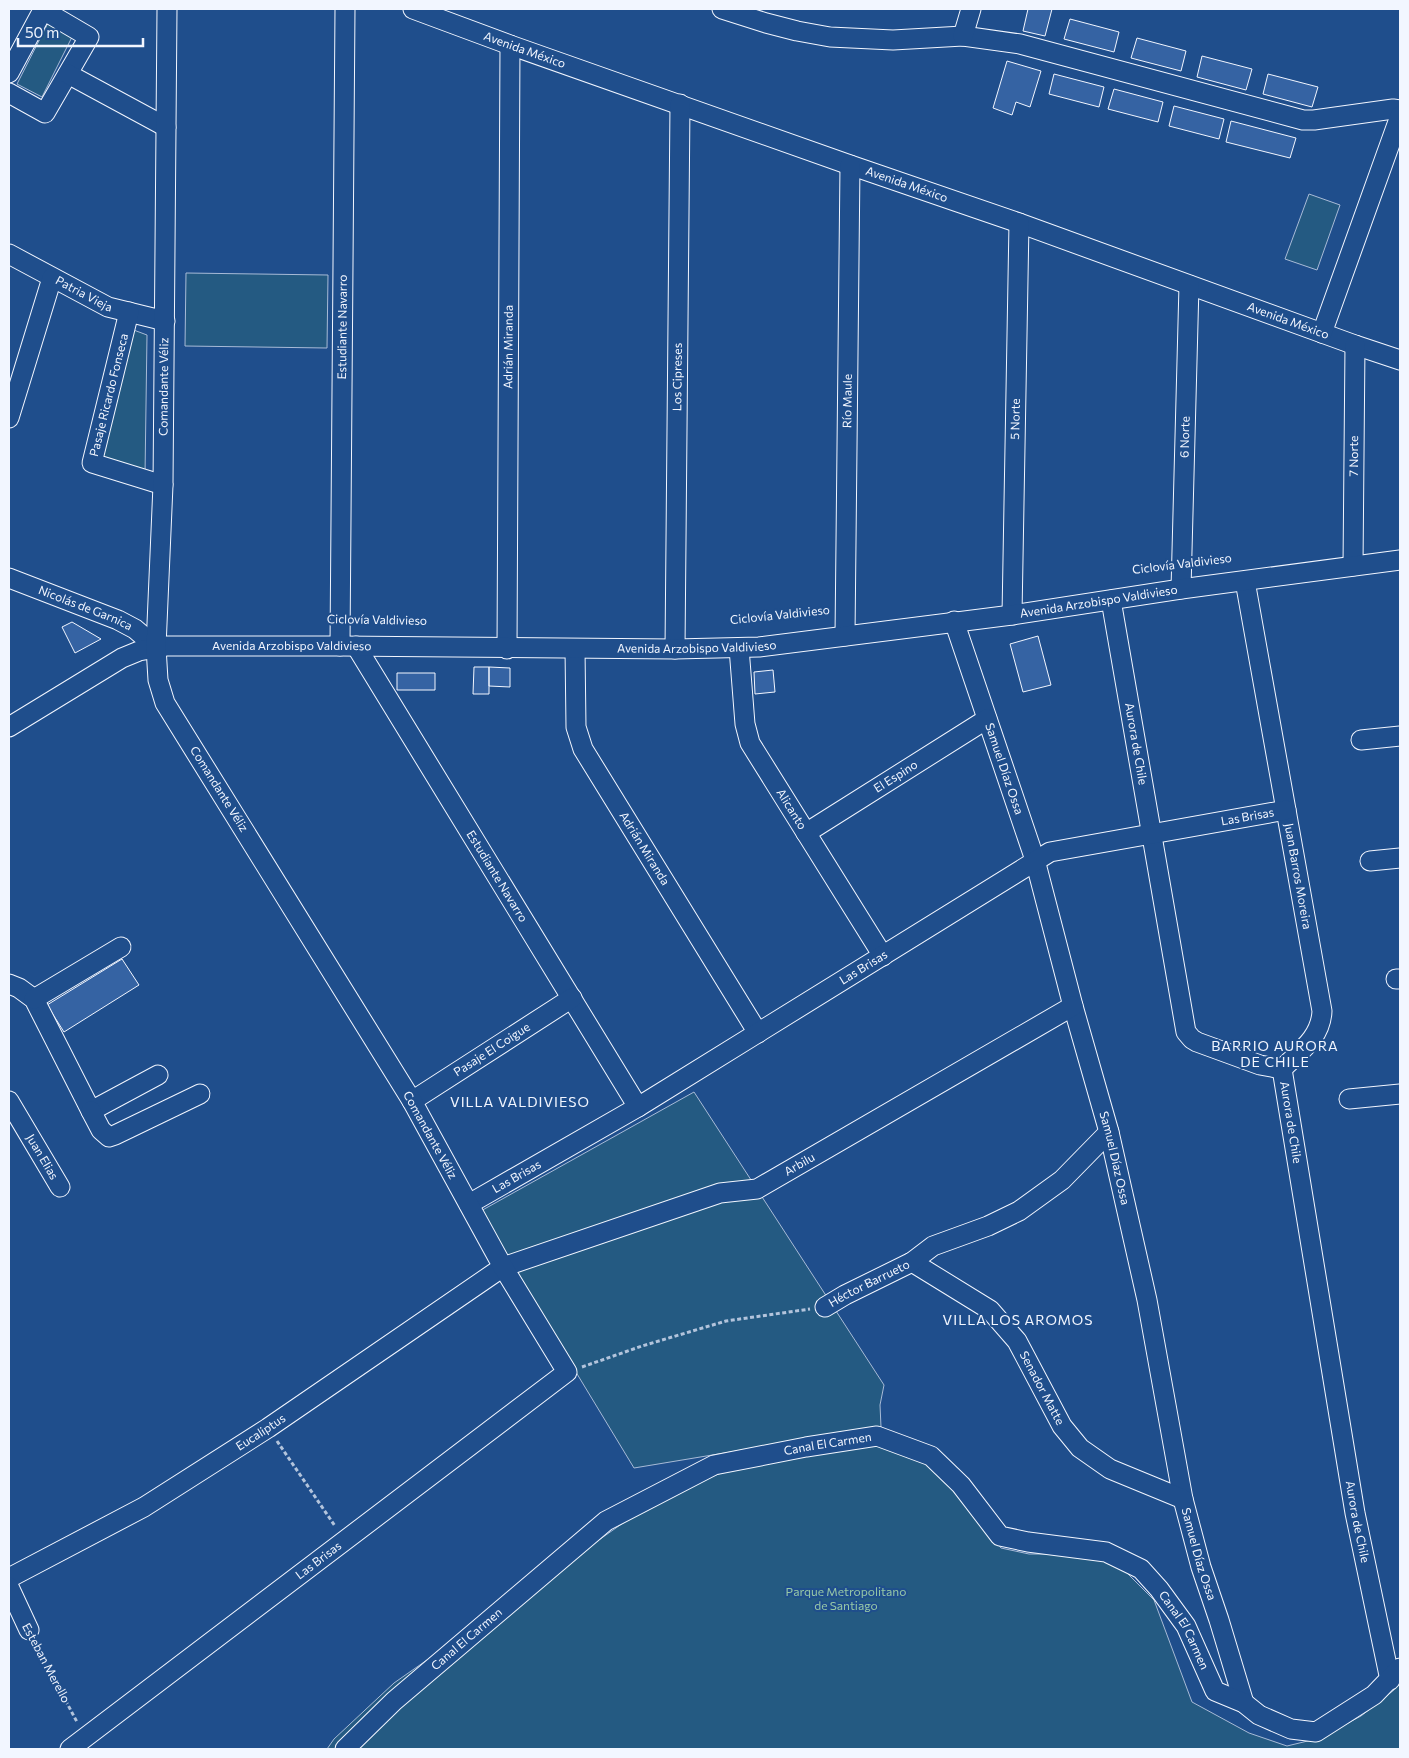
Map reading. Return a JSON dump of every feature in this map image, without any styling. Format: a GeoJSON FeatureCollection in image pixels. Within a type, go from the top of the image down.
{"type":"FeatureCollection","features":[{"type":"Feature","properties":{"kind":"street","name":"Comandante Véliz"},"geometry":{"type":"LineString","coordinates":[[167,9],[163,485],[156,647],[158,680],[165,703],[412,1100],[502,1267],[567,1372]]}},
{"type":"Feature","properties":{"kind":"street","name":"Estudiante Navarro"},"geometry":{"type":"LineString","coordinates":[[345,9],[348,646],[572,998],[638,1107]]}},
{"type":"Feature","properties":{"kind":"street","name":"Avenida México"},"geometry":{"type":"LineString","coordinates":[[413,9],[850,165],[1019,222],[1400,360]]}},
{"type":"Feature","properties":{"kind":"street"},"geometry":{"type":"LineString","coordinates":[[722,9],[773,16],[797,31],[848,38],[893,40],[963,36],[1020,44],[1303,120],[1393,109],[1400,110]]}},
{"type":"Feature","properties":{"kind":"street"},"geometry":{"type":"LineString","coordinates":[[963,36],[971,9]]}},
{"type":"Feature","properties":{"kind":"street"},"geometry":{"type":"LineString","coordinates":[[9,72],[43,10],[89,37],[45,113],[9,93]]}},
{"type":"Feature","properties":{"kind":"street","name":"Adrián Miranda"},"geometry":{"type":"LineString","coordinates":[[507,649],[510,45]]}},
{"type":"Feature","properties":{"kind":"street"},"geometry":{"type":"LineString","coordinates":[[68,74],[166,127]]}},
{"type":"Feature","properties":{"kind":"street","name":"Los Cipreses"},"geometry":{"type":"LineString","coordinates":[[674,649],[680,104]]}},
{"type":"Feature","properties":{"kind":"street"},"geometry":{"type":"LineString","coordinates":[[1322,333],[1400,116]]}},
{"type":"Feature","properties":{"kind":"street","name":"Río Maule"},"geometry":{"type":"LineString","coordinates":[[845,636],[850,165]]}},
{"type":"Feature","properties":{"kind":"street","name":"5 Norte"},"geometry":{"type":"LineString","coordinates":[[1012,615],[1019,222]]}},
{"type":"Feature","properties":{"kind":"street","name":"Patria Vieja"},"geometry":{"type":"LineString","coordinates":[[9,254],[108,307],[165,321]]}},
{"type":"Feature","properties":{"kind":"street"},"geometry":{"type":"LineString","coordinates":[[9,418],[52,278]]}},
{"type":"Feature","properties":{"kind":"street","name":"6 Norte"},"geometry":{"type":"LineString","coordinates":[[1181,589],[1189,285]]}},
{"type":"Feature","properties":{"kind":"street","name":"Pasaje Ricardo Fonseca"},"geometry":{"type":"LineString","coordinates":[[129,312],[92,463],[163,485]]}},
{"type":"Feature","properties":{"kind":"street","name":"7 Norte"},"geometry":{"type":"LineString","coordinates":[[1353,566],[1355,345]]}},
{"type":"Feature","properties":{"kind":"street","name":"Avenida Arzobispo Valdivieso"},"geometry":{"type":"LineString","coordinates":[[9,727],[122,658],[156,647],[178,645],[507,649],[739,648],[1012,615],[1181,589],[1400,560]]}},
{"type":"Feature","properties":{"kind":"street","name":"Nicolás de Garnica"},"geometry":{"type":"LineString","coordinates":[[9,578],[118,620],[135,629],[156,647]]}},
{"type":"Feature","properties":{"kind":"street","name":"Juan Barros Moreira"},"geometry":{"type":"LineString","coordinates":[[1245,581],[1322,1011],[1320,1026],[1316,1034],[1282,1069]]}},
{"type":"Feature","properties":{"kind":"street","name":"Aurora de Chile"},"geometry":{"type":"LineString","coordinates":[[1111,600],[1186,1032],[1197,1042],[1260,1065],[1282,1069],[1353,1503],[1395,1674]]}},
{"type":"Feature","properties":{"kind":"street","name":"Samuel Díaz Ossa"},"geometry":{"type":"LineString","coordinates":[[954,621],[1035,860],[1073,1006],[1109,1132],[1147,1300],[1183,1499],[1201,1567],[1244,1703]]}},
{"type":"Feature","properties":{"kind":"street","name":"Alicanto"},"geometry":{"type":"LineString","coordinates":[[739,648],[745,724],[750,742],[883,956]]}},
{"type":"Feature","properties":{"kind":"street","name":"Adrián Miranda"},"geometry":{"type":"LineString","coordinates":[[576,649],[576,727],[583,749],[758,1033]]}},
{"type":"Feature","properties":{"kind":"street","name":"El Espino"},"geometry":{"type":"LineString","coordinates":[[806,833],[987,719]]}},
{"type":"Feature","properties":{"kind":"street"},"geometry":{"type":"LineString","coordinates":[[1360,740],[1400,736]]}},
{"type":"Feature","properties":{"kind":"street","name":"Las Brisas"},"geometry":{"type":"LineString","coordinates":[[469,1204],[638,1107],[1050,852],[1286,810]]}},
{"type":"Feature","properties":{"kind":"street"},"geometry":{"type":"LineString","coordinates":[[1370,861],[1400,858]]}},
{"type":"Feature","properties":{"kind":"street"},"geometry":{"type":"LineString","coordinates":[[34,999],[121,947]]}},
{"type":"Feature","properties":{"kind":"street"},"geometry":{"type":"LineString","coordinates":[[9,984],[19,988],[34,999],[101,1130],[108,1137],[200,1094]]}},
{"type":"Feature","properties":{"kind":"street","name":"Pasaje El Coigue"},"geometry":{"type":"LineString","coordinates":[[412,1100],[572,998]]}},
{"type":"Feature","properties":{"kind":"street","name":"Arbilu"},"geometry":{"type":"LineString","coordinates":[[502,1267],[720,1192],[757,1189],[1073,1006]]}},
{"type":"Feature","properties":{"kind":"street"},"geometry":{"type":"LineString","coordinates":[[91,1111],[158,1075]]}},
{"type":"Feature","properties":{"kind":"street"},"geometry":{"type":"LineString","coordinates":[[1349,1099],[1400,1094]]}},
{"type":"Feature","properties":{"kind":"street","name":"Juan Elias"},"geometry":{"type":"LineString","coordinates":[[9,1101],[14,1120],[60,1187]]}},
{"type":"Feature","properties":{"kind":"street","name":"Héctor Barrueto"},"geometry":{"type":"LineString","coordinates":[[825,1307],[912,1262],[933,1246],[988,1226],[1019,1211],[1062,1180],[1109,1132]]}},
{"type":"Feature","properties":{"kind":"street","name":"Senador Matte"},"geometry":{"type":"LineString","coordinates":[[912,1262],[990,1310],[1017,1341],[1062,1426],[1080,1448],[1110,1469],[1183,1499]]}},
{"type":"Feature","properties":{"kind":"street","name":"Eucaliptus"},"geometry":{"type":"LineString","coordinates":[[9,1578],[144,1507],[268,1428],[502,1267]]}},
{"type":"Feature","properties":{"kind":"street","name":"Las Brisas"},"geometry":{"type":"LineString","coordinates":[[70,1749],[567,1372]]}},
{"type":"Feature","properties":{"kind":"street","name":"Canal El Carmen"},"geometry":{"type":"LineString","coordinates":[[345,1749],[394,1701],[606,1520],[714,1466],[806,1447],[877,1436],[931,1456],[960,1485],[1000,1536],[1028,1542],[1106,1552],[1141,1569],[1186,1626],[1215,1691],[1244,1703],[1259,1714],[1291,1729],[1316,1732],[1374,1695],[1395,1674]]}},
{"type":"Feature","properties":{"kind":"street","name":"Esteban Merello"},"geometry":{"type":"LineString","coordinates":[[9,1587],[29,1630]]}},
{"type":"Feature","properties":{"kind":"path","name":"Héctor Barrueto"},"geometry":{"type":"LineString","coordinates":[[567,1372],[642,1346],[726,1321],[825,1307]]}},
{"type":"Feature","properties":{"kind":"path"},"geometry":{"type":"LineString","coordinates":[[268,1428],[345,1540]]}},
{"type":"Feature","properties":{"kind":"path","name":"Esteban Merello"},"geometry":{"type":"LineString","coordinates":[[29,1630],[86,1738]]}},
{"type":"Feature","properties":{"kind":"green space"},"geometry":{"type":"Polygon","coordinates":[[[48,23],[73,35],[42,97],[17,84],[48,23]]]}},
{"type":"Feature","properties":{"kind":"green space"},"geometry":{"type":"Polygon","coordinates":[[[1309,194],[1340,205],[1317,270],[1285,259],[1309,194]]]}},
{"type":"Feature","properties":{"kind":"green space"},"geometry":{"type":"Polygon","coordinates":[[[186,273],[328,275],[327,348],[185,346],[186,273]]]}},
{"type":"Feature","properties":{"kind":"green space"},"geometry":{"type":"Polygon","coordinates":[[[131,329],[147,335],[145,475],[99,460],[131,329]]]}},
{"type":"Feature","properties":{"kind":"green space"},"geometry":{"type":"Polygon","coordinates":[[[694,1092],[884,1385],[880,1405],[881,1427],[634,1468],[479,1212],[694,1092]]]}},
{"type":"Feature","properties":{"kind":"green space","name":"Parque Metropolitano de Santiago"},"geometry":{"type":"Polygon","coordinates":[[[881,1442],[928,1460],[1001,1548],[1029,1554],[1083,1554],[1120,1566],[1154,1600],[1192,1702],[1249,1733],[1287,1746],[1320,1738],[1361,1716],[1394,1690],[1400,1680],[1400,1749],[327,1749],[334,1739],[394,1683],[646,1507],[677,1490],[724,1472],[881,1442]]]}},
{"type":"Feature","properties":{"kind":"building"},"geometry":{"type":"Polygon","coordinates":[[[1028,9],[1052,9],[1045,36],[1023,31],[1028,9]]]}},
{"type":"Feature","properties":{"kind":"building"},"geometry":{"type":"Polygon","coordinates":[[[1070,19],[1119,32],[1114,52],[1064,39],[1070,19]]]}},
{"type":"Feature","properties":{"kind":"building"},"geometry":{"type":"Polygon","coordinates":[[[1137,38],[1186,51],[1181,71],[1131,58],[1137,38]]]}},
{"type":"Feature","properties":{"kind":"building"},"geometry":{"type":"Polygon","coordinates":[[[1202,56],[1252,69],[1246,90],[1197,77],[1202,56]]]}},
{"type":"Feature","properties":{"kind":"building"},"geometry":{"type":"Polygon","coordinates":[[[1007,61],[1041,71],[1030,107],[1016,102],[1012,115],[993,108],[1007,61]]]}},
{"type":"Feature","properties":{"kind":"building"},"geometry":{"type":"Polygon","coordinates":[[[1054,74],[1104,87],[1099,107],[1049,94],[1054,74]]]}},
{"type":"Feature","properties":{"kind":"building"},"geometry":{"type":"Polygon","coordinates":[[[1268,74],[1318,87],[1312,107],[1263,94],[1268,74]]]}},
{"type":"Feature","properties":{"kind":"building"},"geometry":{"type":"Polygon","coordinates":[[[1114,89],[1163,102],[1158,122],[1108,109],[1114,89]]]}},
{"type":"Feature","properties":{"kind":"building"},"geometry":{"type":"Polygon","coordinates":[[[1174,106],[1224,119],[1219,139],[1169,126],[1174,106]]]}},
{"type":"Feature","properties":{"kind":"building"},"geometry":{"type":"Polygon","coordinates":[[[1231,121],[1296,138],[1290,158],[1226,142],[1231,121]]]}},
{"type":"Feature","properties":{"kind":"building"},"geometry":{"type":"Polygon","coordinates":[[[72,622],[101,639],[75,653],[62,627],[72,622]]]}},
{"type":"Feature","properties":{"kind":"building"},"geometry":{"type":"Polygon","coordinates":[[[1038,636],[1051,685],[1023,692],[1010,644],[1038,636]]]}},
{"type":"Feature","properties":{"kind":"building"},"geometry":{"type":"Polygon","coordinates":[[[474,667],[489,667],[489,694],[473,694],[474,667]]]}},
{"type":"Feature","properties":{"kind":"building"},"geometry":{"type":"Polygon","coordinates":[[[489,667],[510,668],[510,687],[489,686],[489,667]]]}},
{"type":"Feature","properties":{"kind":"building"},"geometry":{"type":"Polygon","coordinates":[[[773,670],[775,692],[755,694],[754,672],[773,670]]]}},
{"type":"Feature","properties":{"kind":"building"},"geometry":{"type":"Polygon","coordinates":[[[397,673],[435,673],[435,690],[397,690],[397,673]]]}},
{"type":"Feature","properties":{"kind":"building"},"geometry":{"type":"Polygon","coordinates":[[[122,959],[139,985],[64,1032],[47,1005],[122,959]]]}},
{"type":"Feature","properties":{"kind":"district","name":"BARRIO AURORA DE CHILE"},"geometry":{"type":"Point","coordinates":[1275,1054]}},
{"type":"Feature","properties":{"kind":"district","name":"VILLA VALDIVIESO"},"geometry":{"type":"Point","coordinates":[520,1102]}},
{"type":"Feature","properties":{"kind":"district","name":"VILLA LOS AROMOS"},"geometry":{"type":"Point","coordinates":[1018,1320]}}]}
